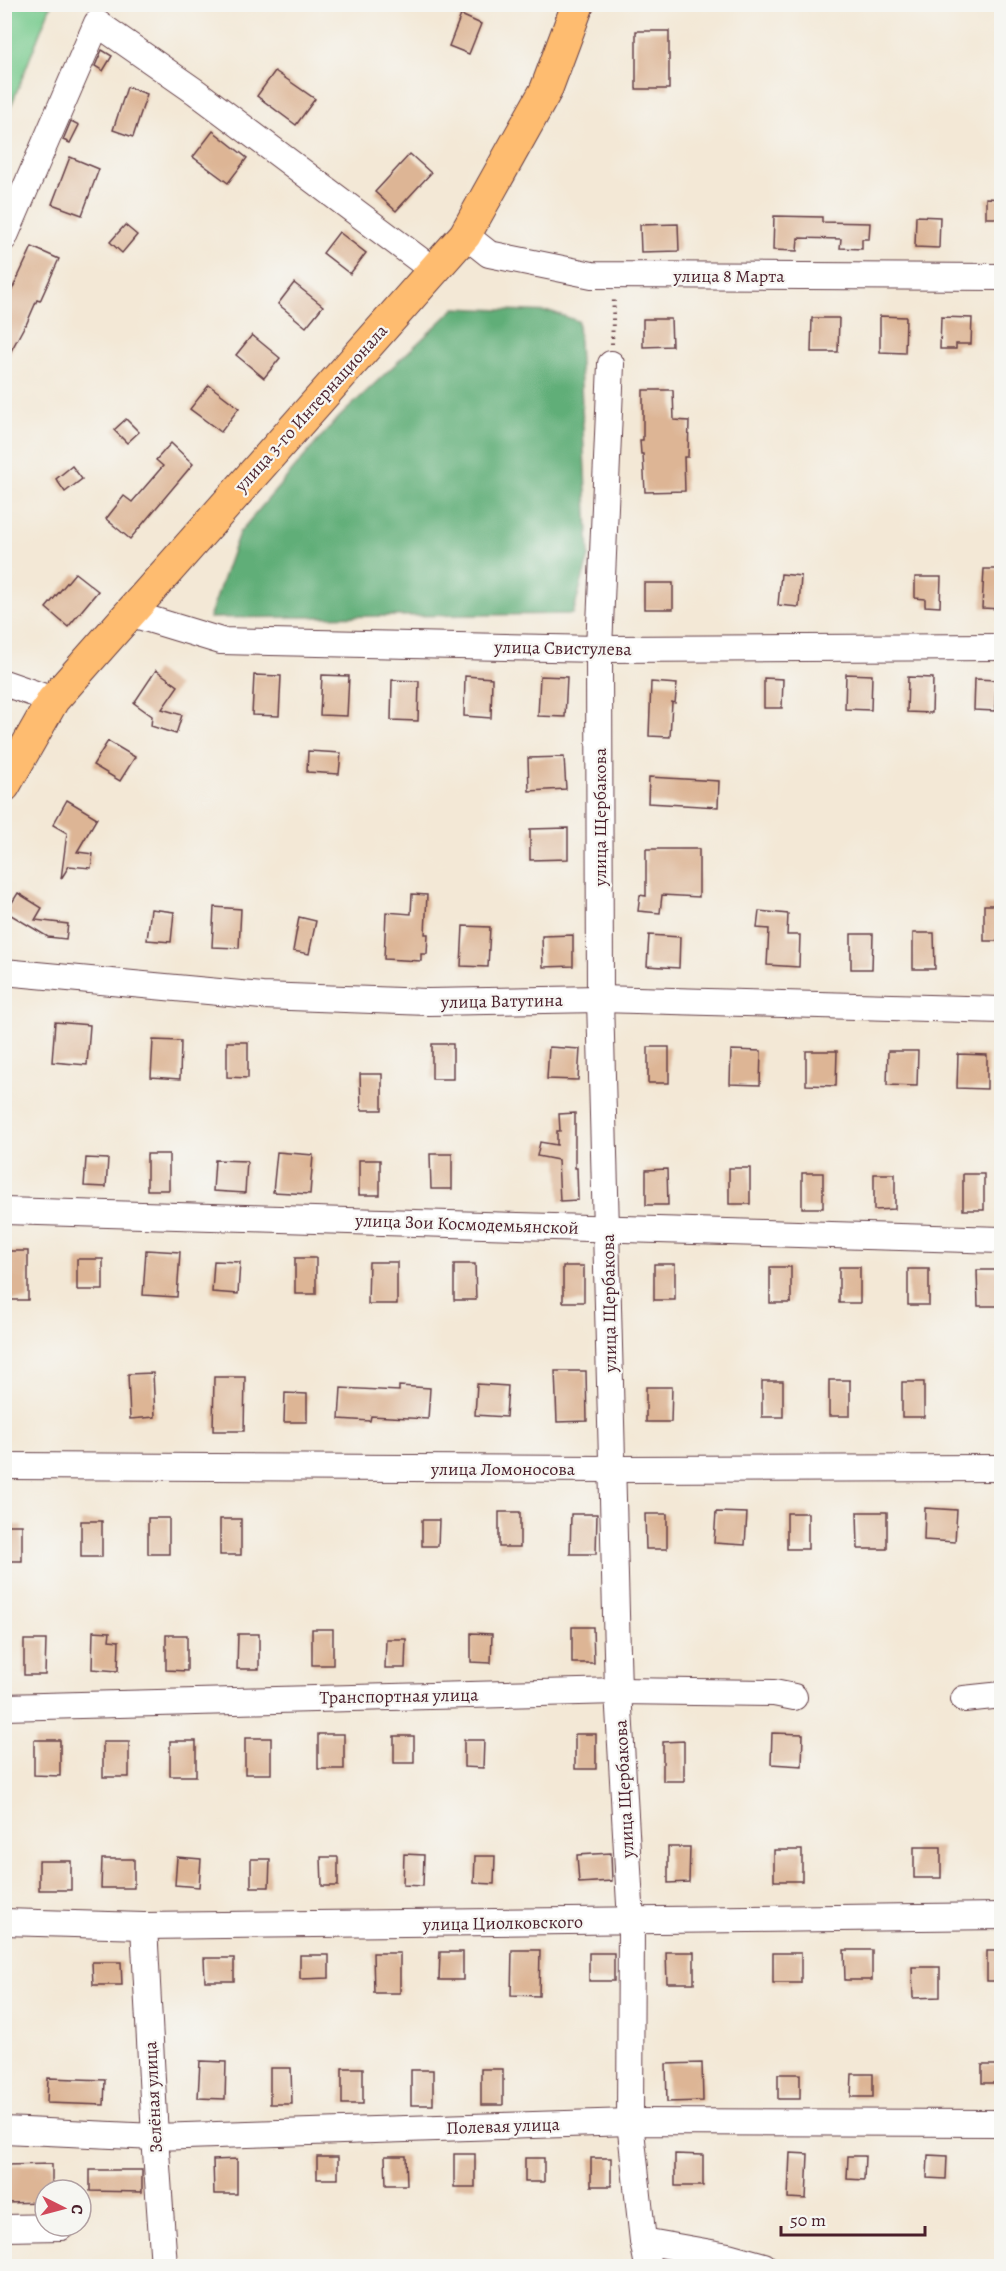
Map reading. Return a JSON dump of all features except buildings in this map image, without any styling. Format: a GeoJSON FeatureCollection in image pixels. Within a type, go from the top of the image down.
{"type":"FeatureCollection","features":[{"type":"Feature","properties":{"kind":"main road","name":"улица 3-го Интернационала"},"geometry":{"type":"LineString","coordinates":[[4,786],[53,700],[465,235],[546,90],[578,4]]}},
{"type":"Feature","properties":{"kind":"street"},"geometry":{"type":"LineString","coordinates":[[4,238],[97,23],[196,92],[433,270]]}},
{"type":"Feature","properties":{"kind":"street","name":"улица 8 Марта"},"geometry":{"type":"LineString","coordinates":[[465,235],[489,254],[592,275],[1002,277]]}},
{"type":"Feature","properties":{"kind":"street","name":"улица Щербакова"},"geometry":{"type":"LineString","coordinates":[[611,364],[599,649],[600,999],[618,1691],[631,1922],[630,2122],[643,2241],[648,2266]]}},
{"type":"Feature","properties":{"kind":"street","name":"улица Свистулева"},"geometry":{"type":"LineString","coordinates":[[129,613],[222,641],[599,649],[1002,647]]}},
{"type":"Feature","properties":{"kind":"street"},"geometry":{"type":"LineString","coordinates":[[4,682],[53,700]]}},
{"type":"Feature","properties":{"kind":"street","name":"улица Ватутина"},"geometry":{"type":"LineString","coordinates":[[4,972],[274,996],[428,1002],[600,999],[1002,1010]]}},
{"type":"Feature","properties":{"kind":"street","name":"улица Зои Космодемьянской"},"geometry":{"type":"LineString","coordinates":[[4,1211],[1002,1240]]}},
{"type":"Feature","properties":{"kind":"street","name":"улица Ломоносова"},"geometry":{"type":"LineString","coordinates":[[4,1466],[1002,1468]]}},
{"type":"Feature","properties":{"kind":"street","name":"Транспортная улица"},"geometry":{"type":"LineString","coordinates":[[4,1707],[618,1691],[774,1693],[794,1697]]}},
{"type":"Feature","properties":{"kind":"street"},"geometry":{"type":"LineString","coordinates":[[964,1699],[1002,1695]]}},
{"type":"Feature","properties":{"kind":"street","name":"улица Циолковского"},"geometry":{"type":"LineString","coordinates":[[4,1923],[144,1926],[1002,1916]]}},
{"type":"Feature","properties":{"kind":"street","name":"Зелёная улица"},"geometry":{"type":"LineString","coordinates":[[144,1926],[164,2266]]}},
{"type":"Feature","properties":{"kind":"street","name":"Полевая улица"},"geometry":{"type":"LineString","coordinates":[[4,2130],[155,2136],[630,2122],[1002,2122]]}},
{"type":"Feature","properties":{"kind":"street"},"geometry":{"type":"LineString","coordinates":[[4,2228],[33,2227]]}},
{"type":"Feature","properties":{"kind":"street"},"geometry":{"type":"LineString","coordinates":[[643,2241],[728,2256],[764,2266]]}},
{"type":"Feature","properties":{"kind":"path"},"geometry":{"type":"LineString","coordinates":[[611,364],[615,275]]}},
{"type":"Feature","properties":{"kind":"green space"},"geometry":{"type":"Polygon","coordinates":[[[4,5],[51,5],[5,121],[4,5]]]}},
{"type":"Feature","properties":{"kind":"green space"},"geometry":{"type":"Polygon","coordinates":[[[455,308],[552,312],[578,321],[589,556],[573,614],[209,618],[239,533],[334,422],[455,308]]]}}]}
